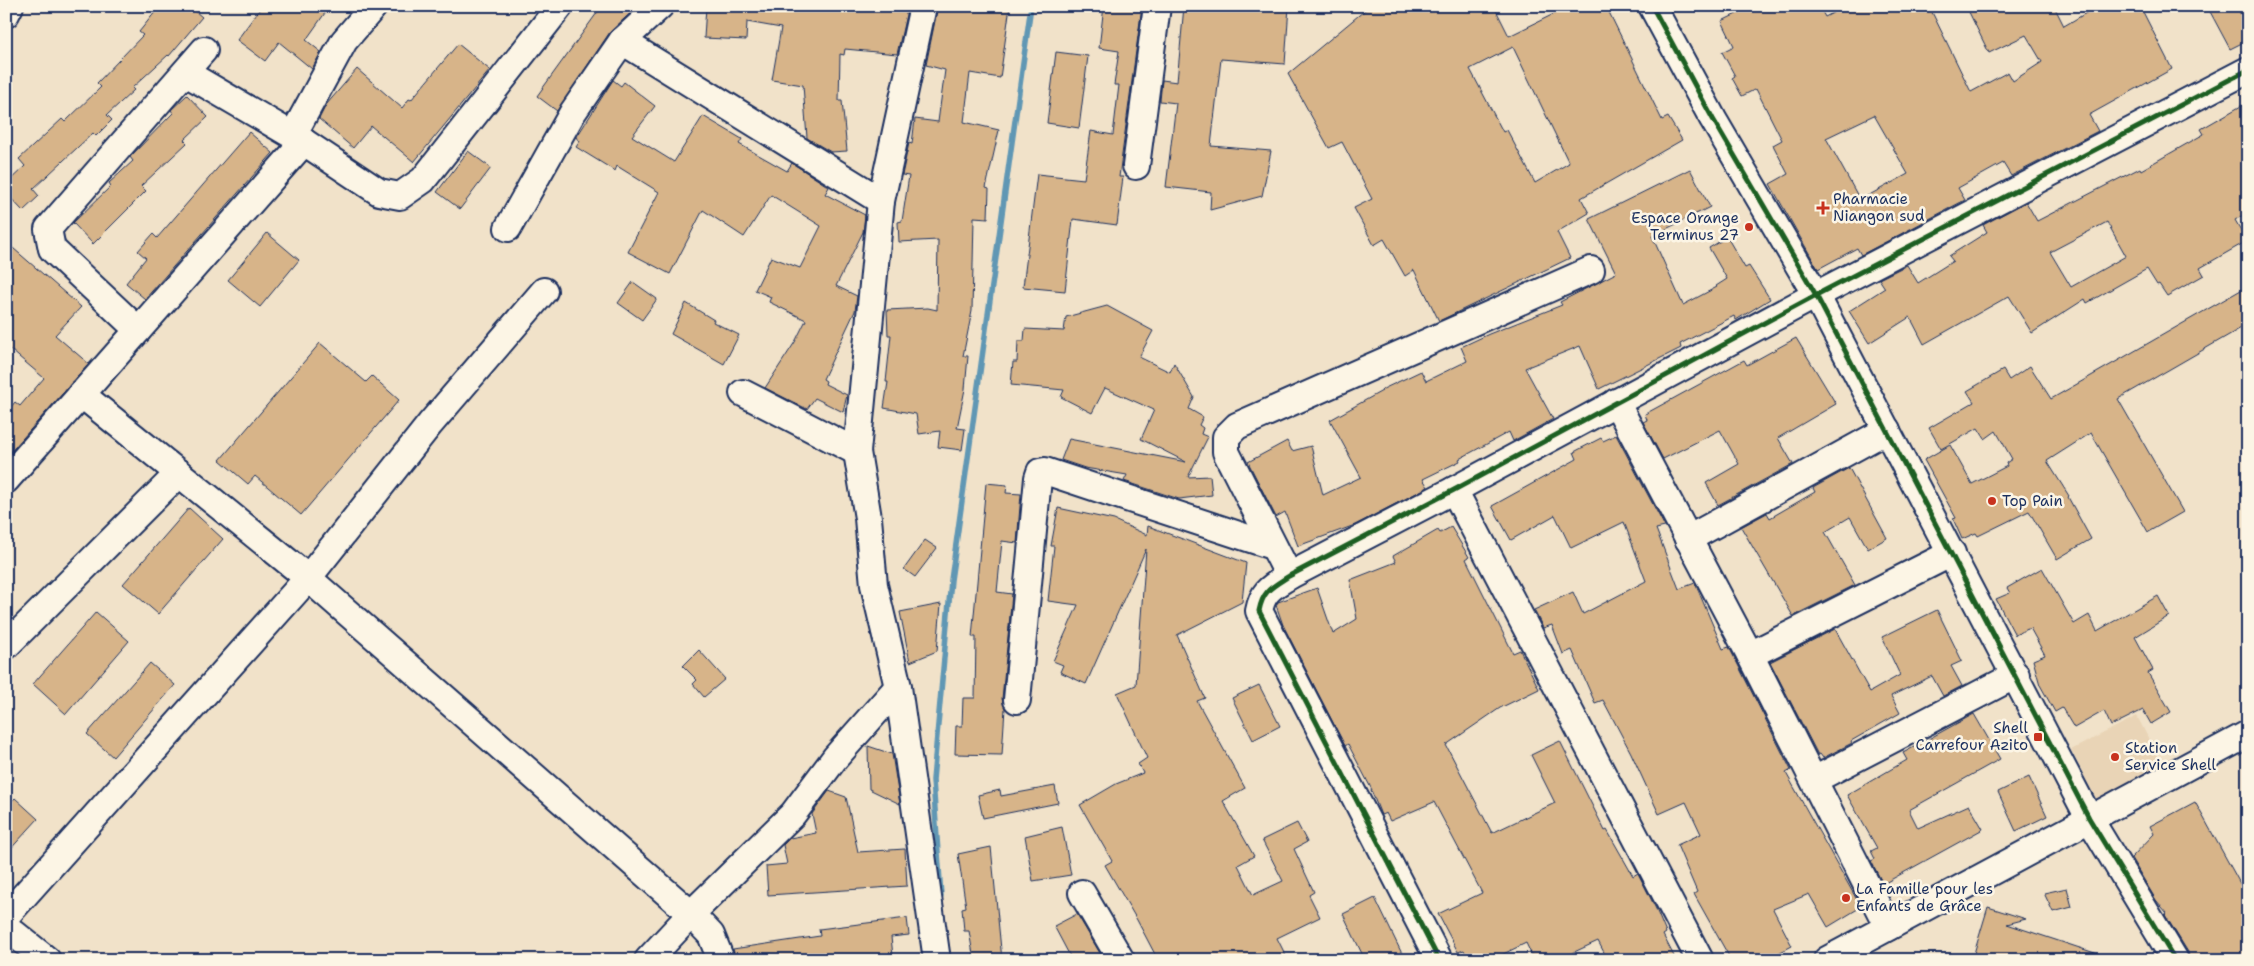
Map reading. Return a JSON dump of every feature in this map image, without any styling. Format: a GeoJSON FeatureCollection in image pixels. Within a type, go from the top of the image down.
{"type":"FeatureCollection","features":[{"type":"Feature","properties":{"kind":"street"},"geometry":{"type":"LineString","coordinates":[[6,14],[10,6]]}},
{"type":"Feature","properties":{"kind":"street"},"geometry":{"type":"LineString","coordinates":[[6,480],[138,330],[298,138],[344,41],[374,6]]}},
{"type":"Feature","properties":{"kind":"street"},"geometry":{"type":"LineString","coordinates":[[186,72],[298,138],[379,192],[400,196],[422,180],[560,6]]}},
{"type":"Feature","properties":{"kind":"street"},"geometry":{"type":"LineString","coordinates":[[508,228],[573,112],[622,41],[660,6]]}},
{"type":"Feature","properties":{"kind":"street"},"geometry":{"type":"LineString","coordinates":[[923,6],[881,201],[857,452],[868,518],[874,585],[898,687],[937,960]]}},
{"type":"Feature","properties":{"kind":"street"},"geometry":{"type":"LineString","coordinates":[[1136,166],[1156,6]]}},
{"type":"Feature","properties":{"kind":"street"},"geometry":{"type":"LineString","coordinates":[[1652,6],[1713,120],[1816,295],[2089,818],[2175,960]]}},
{"type":"Feature","properties":{"kind":"street"},"geometry":{"type":"LineString","coordinates":[[622,41],[792,148],[881,201]]}},
{"type":"Feature","properties":{"kind":"street"},"geometry":{"type":"LineString","coordinates":[[138,330],[52,249],[48,239],[48,229],[204,50]]}},
{"type":"Feature","properties":{"kind":"street"},"geometry":{"type":"LineString","coordinates":[[1439,960],[1260,611],[1262,598],[1269,589],[1289,576],[1454,490],[1816,295],[2248,70]]}},
{"type":"Feature","properties":{"kind":"street"},"geometry":{"type":"LineString","coordinates":[[1289,576],[1272,546],[1226,452],[1226,438],[1237,426],[1591,270]]}},
{"type":"Feature","properties":{"kind":"street"},"geometry":{"type":"LineString","coordinates":[[6,916],[308,578],[430,424],[544,291]]}},
{"type":"Feature","properties":{"kind":"street"},"geometry":{"type":"LineString","coordinates":[[743,392],[857,452]]}},
{"type":"Feature","properties":{"kind":"street"},"geometry":{"type":"LineString","coordinates":[[82,394],[308,578],[691,914],[710,935],[721,960]]}},
{"type":"Feature","properties":{"kind":"street"},"geometry":{"type":"LineString","coordinates":[[1616,402],[1750,654],[1888,927]]}},
{"type":"Feature","properties":{"kind":"street"},"geometry":{"type":"LineString","coordinates":[[1688,539],[1887,430]]}},
{"type":"Feature","properties":{"kind":"street"},"geometry":{"type":"LineString","coordinates":[[1017,700],[1040,472],[1045,471],[1272,546]]}},
{"type":"Feature","properties":{"kind":"street"},"geometry":{"type":"LineString","coordinates":[[6,646],[179,473]]}},
{"type":"Feature","properties":{"kind":"street"},"geometry":{"type":"LineString","coordinates":[[1454,490],[1700,960]]}},
{"type":"Feature","properties":{"kind":"street"},"geometry":{"type":"LineString","coordinates":[[1750,654],[1952,554]]}},
{"type":"Feature","properties":{"kind":"street"},"geometry":{"type":"LineString","coordinates":[[1814,780],[2016,675]]}},
{"type":"Feature","properties":{"kind":"street"},"geometry":{"type":"LineString","coordinates":[[648,960],[691,914],[793,814],[835,758],[898,687]]}},
{"type":"Feature","properties":{"kind":"street"},"geometry":{"type":"LineString","coordinates":[[1827,960],[2248,734]]}},
{"type":"Feature","properties":{"kind":"street"},"geometry":{"type":"LineString","coordinates":[[1082,893],[1121,960]]}},
{"type":"Feature","properties":{"kind":"street"},"geometry":{"type":"LineString","coordinates":[[6,927],[47,960]]}},
{"type":"Feature","properties":{"kind":"shaded area","name":"Station Service Shell"},"geometry":{"type":"Polygon","coordinates":[[[2137,716],[2163,767],[2097,801],[2071,750],[2137,716]]]}},
{"type":"Feature","properties":{"kind":"building"},"geometry":{"type":"Polygon","coordinates":[[[160,6],[189,6],[202,17],[169,56],[132,88],[134,90],[107,115],[112,120],[96,136],[93,133],[33,189],[39,196],[23,211],[6,193],[6,184],[25,166],[19,159],[62,119],[65,122],[101,87],[97,83],[143,35],[139,32],[160,6]]]}},
{"type":"Feature","properties":{"kind":"building"},"geometry":{"type":"Polygon","coordinates":[[[262,6],[330,6],[306,40],[321,52],[312,69],[279,42],[265,61],[237,40],[262,6]]]}},
{"type":"Feature","properties":{"kind":"building"},"geometry":{"type":"Polygon","coordinates":[[[602,6],[638,6],[610,32],[557,111],[537,96],[602,6]]]}},
{"type":"Feature","properties":{"kind":"building"},"geometry":{"type":"Polygon","coordinates":[[[706,6],[794,6],[822,11],[823,6],[908,6],[897,54],[845,49],[844,55],[840,54],[839,101],[842,101],[847,151],[831,152],[807,138],[803,85],[772,80],[781,28],[747,22],[746,40],[704,38],[706,6]]]}},
{"type":"Feature","properties":{"kind":"building"},"geometry":{"type":"Polygon","coordinates":[[[938,6],[1010,6],[1000,78],[970,73],[964,122],[999,130],[986,188],[989,189],[988,218],[974,217],[972,311],[963,356],[968,356],[965,389],[957,428],[965,429],[962,450],[938,447],[940,431],[919,434],[916,414],[884,408],[891,335],[888,335],[887,310],[928,308],[937,310],[938,240],[899,242],[898,222],[902,221],[909,176],[902,175],[909,143],[912,144],[915,119],[938,122],[945,70],[926,65],[938,6]]]}},
{"type":"Feature","properties":{"kind":"building"},"geometry":{"type":"Polygon","coordinates":[[[1104,6],[1142,6],[1119,177],[1123,177],[1117,225],[1073,219],[1065,291],[1023,287],[1037,174],[1084,179],[1091,131],[1113,135],[1119,85],[1114,85],[1119,51],[1099,48],[1104,6]]]}},
{"type":"Feature","properties":{"kind":"building"},"geometry":{"type":"Polygon","coordinates":[[[1184,6],[1289,6],[1285,64],[1221,59],[1211,146],[1271,151],[1262,196],[1210,210],[1211,192],[1166,187],[1176,103],[1160,101],[1162,80],[1177,82],[1184,6]]]}},
{"type":"Feature","properties":{"kind":"building"},"geometry":{"type":"Polygon","coordinates":[[[1370,6],[1494,6],[1509,36],[1560,11],[1558,6],[1606,6],[1662,120],[1668,117],[1682,140],[1581,198],[1589,213],[1557,232],[1570,258],[1439,321],[1414,270],[1405,276],[1384,239],[1374,245],[1354,208],[1372,199],[1342,142],[1329,148],[1288,74],[1370,6]],[[1513,47],[1470,69],[1503,132],[1507,130],[1535,183],[1569,163],[1513,47]]]}},
{"type":"Feature","properties":{"kind":"building"},"geometry":{"type":"Polygon","coordinates":[[[1753,6],[1819,6],[1825,17],[1846,6],[1929,6],[1971,92],[2008,72],[2013,81],[2042,62],[2026,35],[1989,53],[1966,6],[2054,6],[2064,26],[2098,6],[2140,6],[2172,69],[2089,115],[2098,131],[2011,176],[2003,163],[1958,188],[1965,200],[1861,255],[1857,248],[1818,269],[1770,184],[1788,174],[1773,145],[1782,140],[1756,89],[1742,96],[1732,78],[1735,76],[1722,52],[1734,46],[1722,21],[1753,6]],[[1874,115],[1826,138],[1860,200],[1908,174],[1874,115]]]}},
{"type":"Feature","properties":{"kind":"building"},"geometry":{"type":"Polygon","coordinates":[[[2207,6],[2236,6],[2248,27],[2248,40],[2230,49],[2207,6]]]}},
{"type":"Feature","properties":{"kind":"building"},"geometry":{"type":"Polygon","coordinates":[[[458,44],[490,70],[414,162],[371,126],[353,148],[319,119],[326,105],[357,69],[402,108],[409,99],[411,100],[458,44]]]}},
{"type":"Feature","properties":{"kind":"building"},"geometry":{"type":"Polygon","coordinates":[[[1056,52],[1088,56],[1079,128],[1047,123],[1056,52]]]}},
{"type":"Feature","properties":{"kind":"building"},"geometry":{"type":"Polygon","coordinates":[[[613,80],[621,86],[624,82],[655,106],[632,136],[674,162],[703,116],[742,139],[739,144],[787,171],[792,163],[829,187],[825,194],[865,215],[863,232],[836,286],[857,296],[855,311],[823,379],[826,381],[825,384],[847,395],[843,412],[815,398],[807,409],[765,388],[795,342],[806,320],[769,302],[771,297],[755,290],[771,257],[800,268],[821,226],[771,195],[744,237],[703,210],[670,274],[628,252],[659,192],[617,166],[615,171],[576,147],[580,141],[576,138],[613,80]]]}},
{"type":"Feature","properties":{"kind":"building"},"geometry":{"type":"Polygon","coordinates":[[[187,95],[208,117],[184,140],[187,143],[141,186],[146,191],[93,244],[73,223],[111,186],[109,183],[133,161],[130,157],[173,113],[171,110],[187,95]]]}},
{"type":"Feature","properties":{"kind":"building"},"geometry":{"type":"Polygon","coordinates":[[[2248,102],[2248,212],[2235,220],[2247,241],[2200,268],[2204,275],[2167,296],[2147,269],[2087,303],[2085,299],[2032,333],[2009,296],[1924,344],[1910,317],[1869,343],[1849,311],[1885,288],[1879,279],[1907,265],[1918,283],[1953,261],[1949,256],[1987,232],[1983,225],[2026,202],[2037,221],[2140,168],[2141,170],[2204,134],[2201,129],[2248,102]],[[2107,222],[2050,252],[2071,287],[2126,256],[2107,222]]]}},
{"type":"Feature","properties":{"kind":"building"},"geometry":{"type":"Polygon","coordinates":[[[249,132],[273,153],[145,299],[126,283],[146,258],[138,251],[153,234],[157,238],[249,132]]]}},
{"type":"Feature","properties":{"kind":"building"},"geometry":{"type":"Polygon","coordinates":[[[468,151],[491,168],[460,209],[437,192],[468,151]]]}},
{"type":"Feature","properties":{"kind":"building"},"geometry":{"type":"Polygon","coordinates":[[[1690,169],[1710,207],[1652,236],[1683,305],[1717,287],[1727,279],[1709,248],[1727,237],[1745,268],[1749,266],[1770,299],[1736,320],[1734,316],[1680,344],[1681,348],[1599,389],[1580,346],[1525,368],[1553,419],[1513,441],[1509,432],[1459,459],[1460,461],[1423,479],[1428,487],[1355,525],[1298,546],[1285,512],[1276,517],[1248,462],[1287,441],[1292,451],[1311,446],[1323,495],[1361,477],[1330,420],[1381,390],[1421,371],[1426,381],[1467,361],[1461,347],[1562,305],[1560,302],[1616,273],[1589,219],[1690,169]]]}},
{"type":"Feature","properties":{"kind":"building"},"geometry":{"type":"Polygon","coordinates":[[[267,233],[299,260],[260,307],[228,280],[267,233]]]}},
{"type":"Feature","properties":{"kind":"building"},"geometry":{"type":"Polygon","coordinates":[[[6,242],[81,307],[55,335],[89,364],[6,457],[6,413],[15,402],[20,406],[44,378],[6,346],[6,242]]]}},
{"type":"Feature","properties":{"kind":"building"},"geometry":{"type":"Polygon","coordinates":[[[633,282],[657,299],[642,320],[618,303],[633,282]]]}},
{"type":"Feature","properties":{"kind":"building"},"geometry":{"type":"Polygon","coordinates":[[[2248,286],[2248,324],[2118,399],[2183,512],[2148,532],[2091,433],[2047,461],[2069,496],[2091,539],[2057,559],[2029,511],[1978,536],[1976,533],[1962,539],[1953,519],[1956,518],[1924,460],[1950,445],[1972,484],[2007,466],[2006,463],[2012,459],[1996,431],[1985,439],[1978,428],[1941,449],[1929,428],[1974,402],[1967,391],[2003,370],[2009,380],[2030,366],[2051,399],[2248,286]]]}},
{"type":"Feature","properties":{"kind":"building"},"geometry":{"type":"Polygon","coordinates":[[[686,303],[714,320],[713,322],[739,335],[724,364],[671,334],[686,303]]]}},
{"type":"Feature","properties":{"kind":"building"},"geometry":{"type":"Polygon","coordinates":[[[1107,306],[1153,331],[1139,357],[1170,372],[1174,363],[1194,397],[1189,409],[1203,417],[1199,425],[1203,428],[1201,434],[1208,437],[1188,477],[1210,476],[1212,495],[1179,499],[1124,481],[1127,475],[1085,468],[1061,460],[1069,439],[1186,462],[1141,439],[1154,410],[1105,388],[1092,413],[1061,397],[1064,390],[1011,385],[1013,362],[1017,362],[1018,341],[1024,341],[1025,329],[1064,331],[1066,317],[1107,306]]]}},
{"type":"Feature","properties":{"kind":"building"},"geometry":{"type":"Polygon","coordinates":[[[1796,338],[1836,404],[1778,438],[1793,464],[1718,505],[1706,483],[1739,464],[1720,430],[1663,459],[1643,422],[1647,420],[1645,414],[1744,360],[1747,365],[1796,338]]]}},
{"type":"Feature","properties":{"kind":"building"},"geometry":{"type":"Polygon","coordinates":[[[320,343],[366,382],[372,376],[399,400],[301,515],[255,476],[248,484],[220,460],[320,343]]]}},
{"type":"Feature","properties":{"kind":"building"},"geometry":{"type":"Polygon","coordinates":[[[1616,435],[1665,527],[1656,529],[1679,589],[1695,583],[1723,649],[1729,647],[1791,770],[1786,773],[1861,907],[1828,927],[1809,894],[1773,909],[1792,946],[1765,960],[1731,960],[1694,894],[1697,892],[1677,845],[1701,834],[1686,802],[1659,814],[1631,753],[1603,700],[1595,703],[1572,650],[1563,654],[1552,625],[1543,628],[1534,610],[1573,592],[1583,614],[1646,581],[1624,522],[1571,548],[1555,515],[1511,540],[1492,506],[1577,459],[1574,452],[1601,438],[1603,441],[1616,435]]]}},
{"type":"Feature","properties":{"kind":"building"},"geometry":{"type":"Polygon","coordinates":[[[1849,468],[1887,538],[1868,549],[1850,517],[1825,532],[1855,585],[1793,616],[1741,527],[1767,513],[1770,518],[1815,492],[1813,488],[1849,468]]]}},
{"type":"Feature","properties":{"kind":"building"},"geometry":{"type":"Polygon","coordinates":[[[986,483],[1007,485],[1006,493],[1021,494],[1017,543],[1002,541],[997,592],[1012,594],[1002,699],[1005,708],[1002,755],[955,754],[956,726],[962,726],[963,698],[975,698],[976,637],[972,637],[986,483]]]}},
{"type":"Feature","properties":{"kind":"building"},"geometry":{"type":"Polygon","coordinates":[[[189,508],[223,539],[158,614],[123,584],[189,508]]]}},
{"type":"Feature","properties":{"kind":"building"},"geometry":{"type":"Polygon","coordinates":[[[1058,508],[1114,520],[1147,535],[1148,526],[1246,563],[1242,602],[1177,635],[1205,698],[1197,701],[1245,788],[1223,801],[1254,856],[1238,865],[1253,895],[1283,881],[1262,840],[1297,823],[1307,842],[1294,849],[1314,892],[1309,895],[1320,917],[1277,938],[1288,960],[1158,960],[1105,865],[1112,861],[1080,805],[1116,784],[1143,773],[1138,764],[1147,758],[1117,693],[1136,685],[1146,549],[1086,684],[1060,672],[1063,665],[1053,661],[1078,605],[1048,601],[1054,546],[1051,546],[1058,508]]]}},
{"type":"Feature","properties":{"kind":"building"},"geometry":{"type":"Polygon","coordinates":[[[1451,527],[1469,557],[1466,559],[1513,653],[1520,650],[1539,689],[1500,708],[1446,745],[1492,833],[1555,803],[1531,755],[1560,741],[1605,831],[1607,830],[1633,876],[1638,873],[1656,909],[1666,933],[1663,935],[1676,960],[1608,960],[1598,941],[1557,960],[1534,960],[1526,943],[1491,960],[1469,960],[1464,950],[1458,952],[1438,914],[1482,893],[1434,802],[1390,821],[1386,813],[1381,815],[1372,790],[1348,744],[1345,746],[1283,625],[1276,605],[1278,602],[1317,588],[1333,634],[1357,619],[1350,580],[1396,562],[1393,556],[1438,530],[1440,533],[1451,527]]]}},
{"type":"Feature","properties":{"kind":"building"},"geometry":{"type":"Polygon","coordinates":[[[925,540],[937,548],[915,577],[904,569],[925,540]]]}},
{"type":"Feature","properties":{"kind":"building"},"geometry":{"type":"Polygon","coordinates":[[[2042,568],[2074,624],[2089,615],[2097,631],[2158,596],[2169,616],[2135,637],[2153,670],[2148,673],[2171,712],[2151,724],[2143,710],[2111,726],[2104,711],[2074,728],[2062,708],[2055,712],[2040,685],[2033,660],[2045,655],[2030,628],[2015,635],[1996,599],[2010,593],[2007,588],[2042,568]]]}},
{"type":"Feature","properties":{"kind":"building"},"geometry":{"type":"Polygon","coordinates":[[[941,604],[937,651],[910,662],[900,612],[941,604]]]}},
{"type":"Feature","properties":{"kind":"building"},"geometry":{"type":"Polygon","coordinates":[[[1937,610],[1962,661],[1951,666],[1962,686],[1943,696],[1932,676],[1891,696],[1900,713],[1851,741],[1852,743],[1823,758],[1820,754],[1818,755],[1770,662],[1835,629],[1870,692],[1900,675],[1882,637],[1937,610]]]}},
{"type":"Feature","properties":{"kind":"building"},"geometry":{"type":"Polygon","coordinates":[[[96,612],[129,641],[66,714],[33,684],[96,612]]]}},
{"type":"Feature","properties":{"kind":"building"},"geometry":{"type":"Polygon","coordinates":[[[699,650],[725,679],[704,697],[693,684],[697,680],[683,666],[699,650]]]}},
{"type":"Feature","properties":{"kind":"building"},"geometry":{"type":"Polygon","coordinates":[[[150,663],[175,685],[113,757],[87,734],[150,663]]]}},
{"type":"Feature","properties":{"kind":"building"},"geometry":{"type":"Polygon","coordinates":[[[1259,685],[1280,726],[1253,740],[1232,698],[1259,685]]]}},
{"type":"Feature","properties":{"kind":"building"},"geometry":{"type":"Polygon","coordinates":[[[1974,714],[2000,759],[1909,810],[1918,828],[1969,805],[1983,829],[1883,884],[1871,861],[1875,859],[1871,851],[1877,848],[1847,795],[1907,760],[1903,753],[1974,714]]]}},
{"type":"Feature","properties":{"kind":"building"},"geometry":{"type":"Polygon","coordinates":[[[868,746],[892,754],[900,804],[869,789],[868,746]]]}},
{"type":"Feature","properties":{"kind":"building"},"geometry":{"type":"Polygon","coordinates":[[[2029,777],[2047,816],[2016,831],[1998,792],[2029,777]]]}},
{"type":"Feature","properties":{"kind":"building"},"geometry":{"type":"Polygon","coordinates":[[[1055,786],[1058,803],[983,818],[978,795],[1000,790],[1001,796],[1055,786]]]}},
{"type":"Feature","properties":{"kind":"building"},"geometry":{"type":"Polygon","coordinates":[[[829,791],[846,797],[858,852],[905,849],[907,886],[768,895],[766,866],[787,864],[783,845],[790,838],[816,833],[812,814],[829,791]]]}},
{"type":"Feature","properties":{"kind":"building"},"geometry":{"type":"Polygon","coordinates":[[[15,798],[38,819],[6,854],[6,807],[15,798]]]}},
{"type":"Feature","properties":{"kind":"building"},"geometry":{"type":"Polygon","coordinates":[[[2195,802],[2248,898],[2248,960],[2190,960],[2188,952],[2165,915],[2167,913],[2156,900],[2131,858],[2154,834],[2150,826],[2195,802]]]}},
{"type":"Feature","properties":{"kind":"building"},"geometry":{"type":"Polygon","coordinates":[[[1062,827],[1071,875],[1033,881],[1025,836],[1062,827]]]}},
{"type":"Feature","properties":{"kind":"building"},"geometry":{"type":"Polygon","coordinates":[[[991,847],[1002,960],[974,960],[969,931],[964,931],[962,908],[966,907],[958,854],[991,847]]]}},
{"type":"Feature","properties":{"kind":"building"},"geometry":{"type":"Polygon","coordinates":[[[2067,888],[2072,907],[2053,912],[2044,893],[2067,888]]]}},
{"type":"Feature","properties":{"kind":"building"},"geometry":{"type":"Polygon","coordinates":[[[1375,898],[1405,960],[1365,960],[1343,914],[1375,898]]]}},
{"type":"Feature","properties":{"kind":"building"},"geometry":{"type":"Polygon","coordinates":[[[1988,907],[2026,919],[2007,924],[2107,957],[2106,960],[1972,960],[1988,907]]]}},
{"type":"Feature","properties":{"kind":"building"},"geometry":{"type":"Polygon","coordinates":[[[1077,914],[1104,960],[1072,960],[1054,926],[1077,914]]]}},
{"type":"Feature","properties":{"kind":"building"},"geometry":{"type":"Polygon","coordinates":[[[907,918],[909,935],[891,937],[893,956],[853,960],[736,960],[733,949],[820,936],[819,929],[907,918]]]}},
{"type":"Feature","properties":{"kind":"waterway"},"geometry":{"type":"LineString","coordinates":[[941,896],[933,780],[951,580],[1031,6]]}},
{"type":"Feature","properties":{"kind":"cycle path"},"geometry":{"type":"LineString","coordinates":[[1652,6],[1713,119],[1816,295],[2089,818],[2175,960]]}},
{"type":"Feature","properties":{"kind":"cycle path"},"geometry":{"type":"LineString","coordinates":[[1439,960],[1259,611],[1263,598],[1269,590],[1289,576],[1454,490],[1816,295],[2248,70]]}},
{"type":"Feature","properties":{"kind":"place","name":"Pharmacie Niangon sud"},"geometry":{"type":"Point","coordinates":[1823,208]}},
{"type":"Feature","properties":{"kind":"place","name":"Espace Orange Terminus 27"},"geometry":{"type":"Point","coordinates":[1749,227]}},
{"type":"Feature","properties":{"kind":"place","name":"Top Pain"},"geometry":{"type":"Point","coordinates":[1992,501]}},
{"type":"Feature","properties":{"kind":"place","name":"Shell Carrefour Azito"},"geometry":{"type":"Point","coordinates":[2038,737]}},
{"type":"Feature","properties":{"kind":"place","name":"Station Service Shell"},"geometry":{"type":"Point","coordinates":[2115,757]}},
{"type":"Feature","properties":{"kind":"place","name":"La Famille pour les Enfants de Grâce"},"geometry":{"type":"Point","coordinates":[1846,898]}}]}
